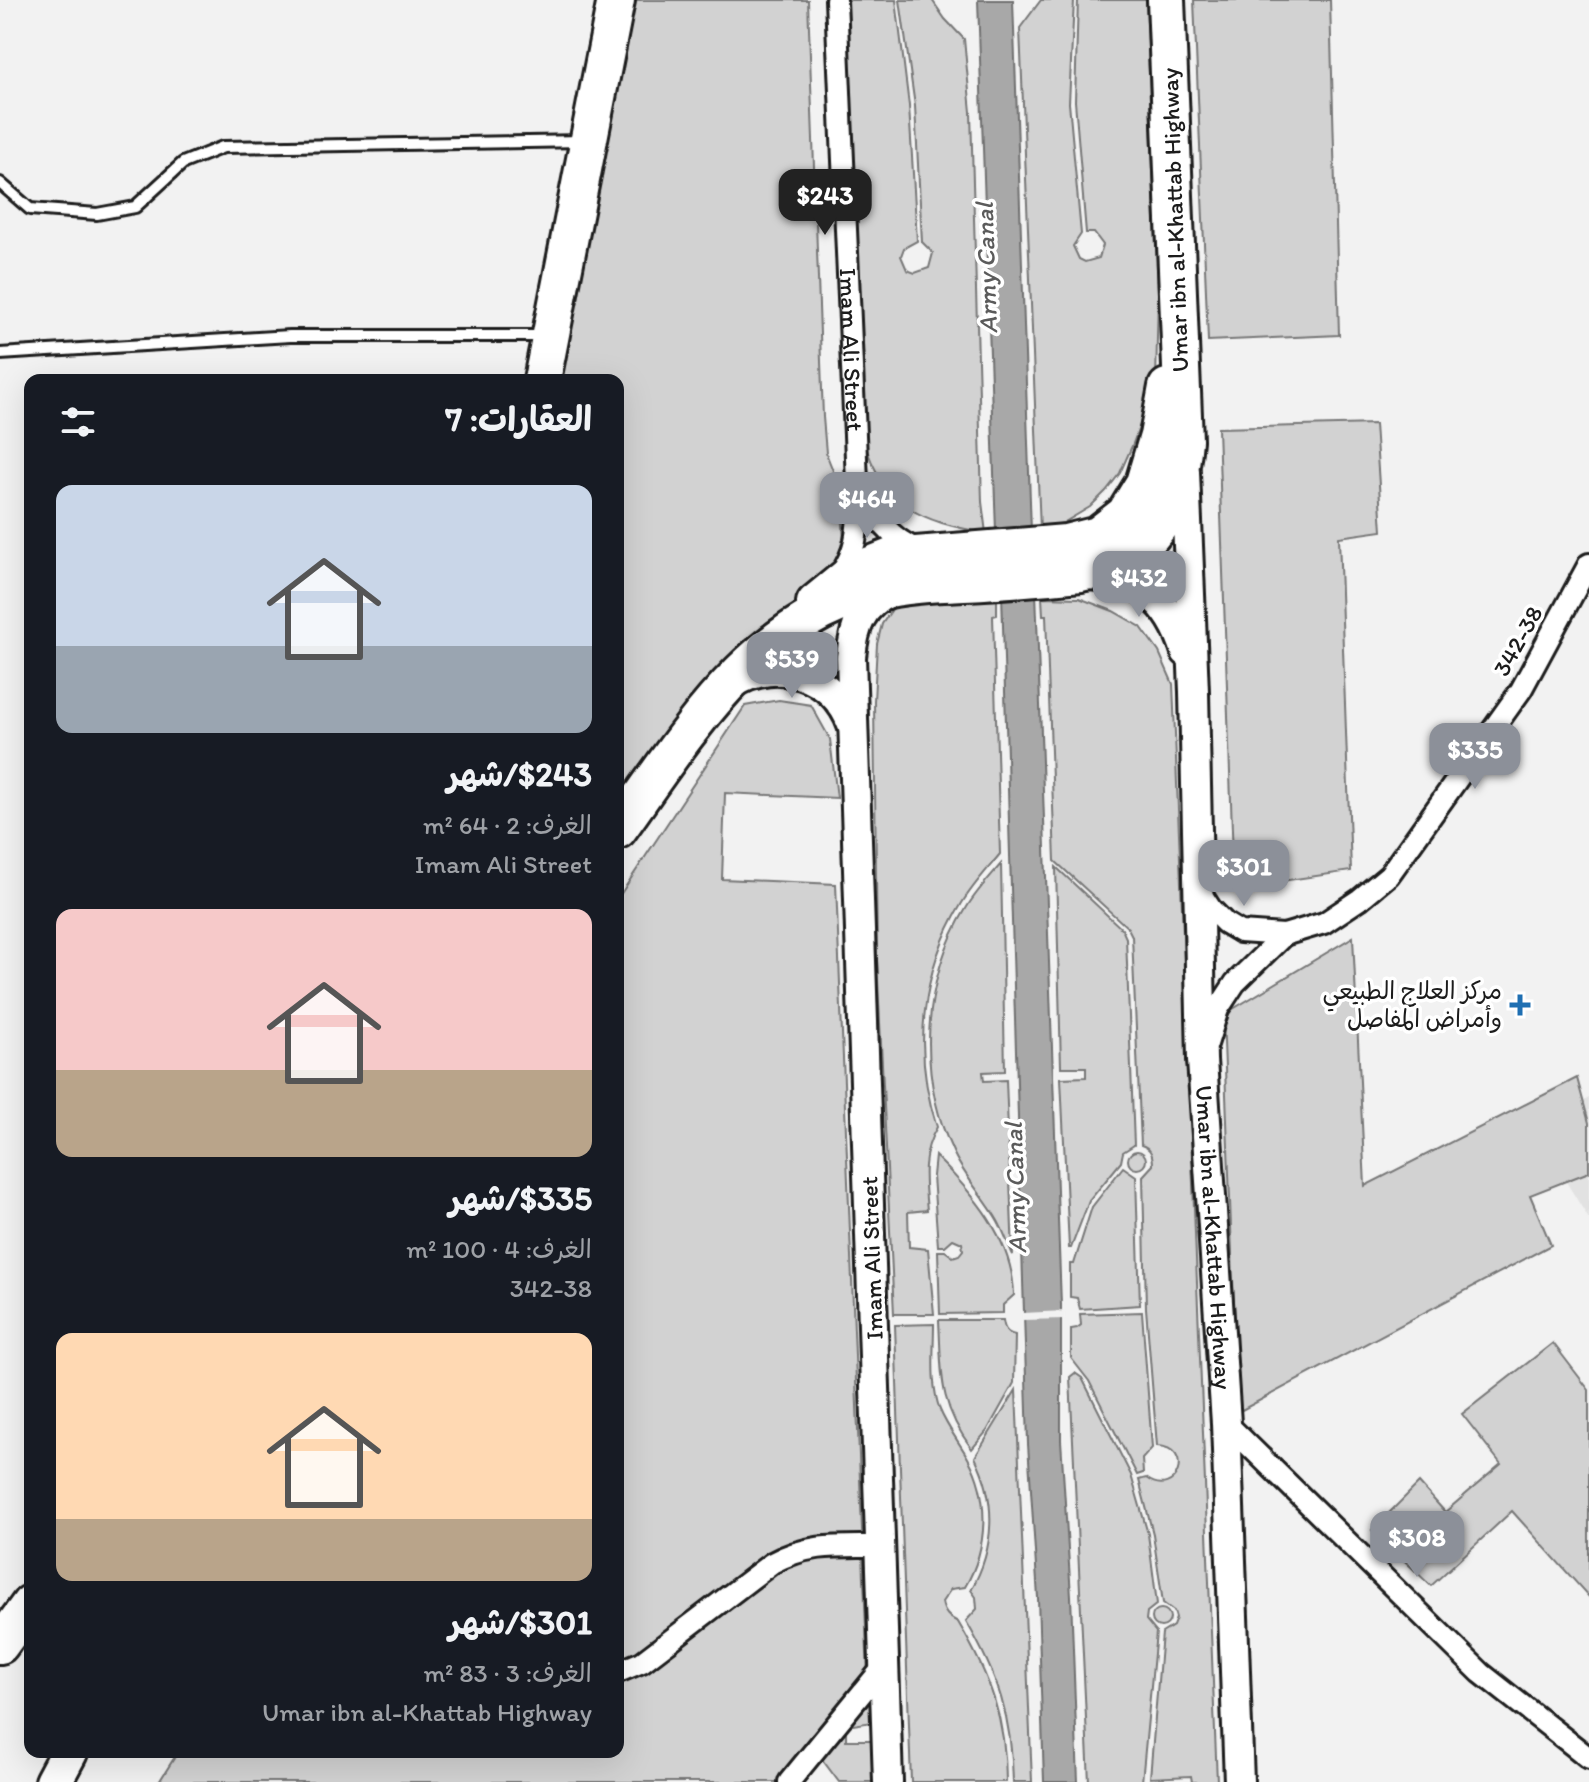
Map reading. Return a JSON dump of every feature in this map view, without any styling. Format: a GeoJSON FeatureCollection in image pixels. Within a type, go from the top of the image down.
{"type":"FeatureCollection","features":[{"type":"Feature","properties":{"kind":"highway"},"geometry":{"type":"LineString","coordinates":[[543,374],[616,0]]}},
{"type":"Feature","properties":{"kind":"highway","name":"Umar ibn al-Khattab Highway"},"geometry":{"type":"LineString","coordinates":[[624,822],[719,695],[758,655],[802,622],[831,607],[879,591],[907,587],[988,565],[1099,569],[1146,541],[1159,527],[1176,494],[1184,440],[1166,0]]}},
{"type":"Feature","properties":{"kind":"highway"},"geometry":{"type":"LineString","coordinates":[[1050,566],[1125,514],[1144,483],[1158,436],[1167,388],[1175,262]]}},
{"type":"Feature","properties":{"kind":"highway"},"geometry":{"type":"LineString","coordinates":[[758,655],[825,593],[853,572],[876,561],[930,552],[988,565]]}},
{"type":"Feature","properties":{"kind":"highway"},"geometry":{"type":"LineString","coordinates":[[0,1645],[24,1612]]}},
{"type":"Feature","properties":{"kind":"highway"},"geometry":{"type":"LineString","coordinates":[[53,1782],[66,1758]]}},
{"type":"Feature","properties":{"kind":"main road","name":"Umar ibn al-Khattab Highway"},"geometry":{"type":"LineString","coordinates":[[1184,440],[1194,692],[1202,1060],[1226,1423],[1239,1782]]}},
{"type":"Feature","properties":{"kind":"main road","name":"Umar ibn al-Khattab Highway"},"geometry":{"type":"LineString","coordinates":[[1050,566],[1119,578],[1146,590],[1176,625],[1185,648],[1194,692]]}},
{"type":"Feature","properties":{"kind":"main road","name":"Imam Ali Street"},"geometry":{"type":"LineString","coordinates":[[888,1782],[851,657],[857,623],[875,599],[907,587]]}},
{"type":"Feature","properties":{"kind":"main road","name":"Imam Ali Street"},"geometry":{"type":"LineString","coordinates":[[719,695],[736,682],[765,672],[800,675],[829,688],[848,713],[855,733]]}},
{"type":"Feature","properties":{"kind":"street","name":"Imam Ali Street"},"geometry":{"type":"LineString","coordinates":[[825,593],[853,555],[858,534],[836,0]]}},
{"type":"Feature","properties":{"kind":"street"},"geometry":{"type":"LineString","coordinates":[[857,473],[870,507],[893,536],[906,545],[930,552]]}},
{"type":"Feature","properties":{"kind":"street","name":"342-38"},"geometry":{"type":"LineString","coordinates":[[1284,935],[1324,923],[1389,875],[1521,690],[1589,564]]}},
{"type":"Feature","properties":{"kind":"street"},"geometry":{"type":"LineString","coordinates":[[1198,889],[1211,909],[1240,932],[1284,935]]}},
{"type":"Feature","properties":{"kind":"street"},"geometry":{"type":"LineString","coordinates":[[1202,1060],[1218,1009],[1255,961],[1284,935]]}},
{"type":"Feature","properties":{"kind":"street"},"geometry":{"type":"LineString","coordinates":[[1226,1423],[1481,1673],[1589,1758]]}},
{"type":"Feature","properties":{"kind":"street"},"geometry":{"type":"LineString","coordinates":[[624,1670],[642,1662],[772,1563],[793,1552],[812,1547],[881,1546]]}},
{"type":"Feature","properties":{"kind":"street"},"geometry":{"type":"LineString","coordinates":[[789,1782],[884,1666]]}},
{"type":"Feature","properties":{"kind":"lane"},"geometry":{"type":"LineString","coordinates":[[0,183],[30,209],[97,214],[135,207],[183,163],[223,147],[588,141]]}},
{"type":"Feature","properties":{"kind":"lane"},"geometry":{"type":"LineString","coordinates":[[0,354],[290,336],[550,337]]}},
{"type":"Feature","properties":{"kind":"shaded area"},"geometry":{"type":"Polygon","coordinates":[[[636,0],[808,0],[823,417],[826,453],[841,491],[845,559],[624,799],[624,374],[559,374],[636,0]]]}},
{"type":"Feature","properties":{"kind":"shaded area"},"geometry":{"type":"Polygon","coordinates":[[[845,0],[896,0],[909,106],[917,241],[904,248],[901,256],[907,270],[915,273],[929,268],[933,253],[922,242],[915,106],[900,0],[932,0],[964,39],[971,112],[982,502],[986,533],[942,523],[908,507],[882,481],[863,438],[845,0]]]}},
{"type":"Feature","properties":{"kind":"shaded area"},"geometry":{"type":"Polygon","coordinates":[[[978,0],[1013,0],[1031,531],[996,532],[978,0]]]}},
{"type":"Feature","properties":{"kind":"shaded area"},"geometry":{"type":"Polygon","coordinates":[[[1041,0],[1074,0],[1069,103],[1081,234],[1073,246],[1079,259],[1085,262],[1099,258],[1103,245],[1094,233],[1086,233],[1075,101],[1078,0],[1146,0],[1158,293],[1156,382],[1120,473],[1090,507],[1063,523],[1040,530],[1020,28],[1041,0]]]}},
{"type":"Feature","properties":{"kind":"shaded area"},"geometry":{"type":"Polygon","coordinates":[[[1194,0],[1330,0],[1339,335],[1208,341],[1194,0]]]}},
{"type":"Feature","properties":{"kind":"shaded area"},"geometry":{"type":"Polygon","coordinates":[[[1375,424],[1382,531],[1339,537],[1351,871],[1234,888],[1218,428],[1375,424]]]}},
{"type":"Feature","properties":{"kind":"shaded area"},"geometry":{"type":"Polygon","coordinates":[[[1036,591],[1061,1305],[1061,1440],[1078,1782],[1044,1782],[1038,1598],[1028,1444],[1002,593],[1036,591]]]}},
{"type":"Feature","properties":{"kind":"shaded area"},"geometry":{"type":"Polygon","coordinates":[[[997,597],[997,615],[993,616],[1000,854],[966,896],[948,929],[929,984],[925,1012],[925,1070],[937,1127],[926,1157],[927,1210],[908,1212],[909,1247],[928,1249],[934,1314],[894,1314],[877,960],[874,701],[877,644],[882,624],[895,605],[920,599],[997,597]]]}},
{"type":"Feature","properties":{"kind":"shaded area"},"geometry":{"type":"Polygon","coordinates":[[[1042,597],[1079,598],[1113,611],[1141,627],[1159,652],[1173,684],[1217,1782],[1192,1782],[1191,1776],[1150,1778],[1162,1633],[1173,1626],[1176,1618],[1174,1611],[1163,1603],[1153,1534],[1139,1480],[1146,1478],[1167,1483],[1174,1478],[1179,1463],[1169,1449],[1157,1446],[1146,1308],[1143,1176],[1153,1161],[1149,1150],[1141,1145],[1132,936],[1128,928],[1055,861],[1046,615],[1043,615],[1042,597]]]}},
{"type":"Feature","properties":{"kind":"shaded area"},"geometry":{"type":"Polygon","coordinates":[[[779,700],[811,705],[830,739],[837,798],[725,793],[722,879],[836,884],[868,1678],[780,1782],[159,1782],[174,1758],[624,1758],[624,889],[745,706],[779,700]]]}},
{"type":"Feature","properties":{"kind":"shaded area"},"geometry":{"type":"Polygon","coordinates":[[[1001,864],[1005,1071],[983,1072],[984,1081],[1006,1080],[1013,1255],[998,1221],[954,1154],[942,1124],[930,1062],[929,1029],[940,966],[967,907],[1001,864]]]}},
{"type":"Feature","properties":{"kind":"shaded area"},"geometry":{"type":"Polygon","coordinates":[[[1056,867],[1122,929],[1126,938],[1134,1145],[1123,1152],[1121,1162],[1089,1201],[1071,1248],[1061,1078],[1086,1077],[1086,1067],[1061,1067],[1056,867]]]}},
{"type":"Feature","properties":{"kind":"shaded area"},"geometry":{"type":"Polygon","coordinates":[[[1353,937],[1365,1186],[1577,1078],[1589,1123],[1589,1172],[1530,1195],[1551,1245],[1238,1412],[1223,1015],[1353,937]]]}},
{"type":"Feature","properties":{"kind":"shaded area"},"geometry":{"type":"Polygon","coordinates":[[[1589,1098],[1589,1219],[1534,1130],[1589,1098]]]}},
{"type":"Feature","properties":{"kind":"shaded area"},"geometry":{"type":"Polygon","coordinates":[[[1133,1151],[1141,1151],[1146,1160],[1144,1167],[1133,1169],[1128,1164],[1128,1156],[1133,1151]]]}},
{"type":"Feature","properties":{"kind":"shaded area"},"geometry":{"type":"Polygon","coordinates":[[[935,1156],[976,1201],[999,1236],[1012,1274],[1014,1295],[1003,1305],[1003,1313],[940,1314],[938,1251],[945,1251],[953,1257],[963,1250],[962,1243],[953,1239],[945,1246],[938,1246],[933,1176],[935,1156]]]}},
{"type":"Feature","properties":{"kind":"shaded area"},"geometry":{"type":"Polygon","coordinates":[[[1123,1167],[1136,1176],[1140,1305],[1080,1309],[1077,1298],[1070,1297],[1070,1264],[1074,1264],[1092,1207],[1123,1167]]]}},
{"type":"Feature","properties":{"kind":"shaded area"},"geometry":{"type":"Polygon","coordinates":[[[1142,1312],[1152,1448],[1142,1459],[1143,1473],[1137,1475],[1089,1381],[1071,1358],[1071,1329],[1081,1325],[1080,1314],[1142,1312]]]}},
{"type":"Feature","properties":{"kind":"shaded area"},"geometry":{"type":"Polygon","coordinates":[[[939,1320],[1003,1320],[1006,1330],[1015,1335],[1014,1383],[987,1431],[972,1449],[947,1402],[939,1320]]]}},
{"type":"Feature","properties":{"kind":"shaded area"},"geometry":{"type":"Polygon","coordinates":[[[934,1324],[933,1368],[937,1400],[975,1473],[983,1506],[982,1540],[973,1572],[965,1587],[951,1589],[942,1602],[945,1612],[958,1622],[969,1642],[994,1699],[1003,1738],[1006,1782],[911,1782],[895,1325],[934,1324]]]}},
{"type":"Feature","properties":{"kind":"shaded area"},"geometry":{"type":"Polygon","coordinates":[[[1553,1343],[1589,1390],[1589,1597],[1512,1511],[1431,1586],[1372,1530],[1419,1483],[1445,1512],[1501,1464],[1462,1414],[1553,1343]]]}},
{"type":"Feature","properties":{"kind":"shaded area"},"geometry":{"type":"Polygon","coordinates":[[[1075,1373],[1082,1378],[1131,1475],[1148,1534],[1157,1604],[1147,1612],[1146,1620],[1156,1632],[1142,1782],[1089,1782],[1070,1377],[1075,1373]]]}},
{"type":"Feature","properties":{"kind":"shaded area"},"geometry":{"type":"Polygon","coordinates":[[[1016,1390],[1032,1782],[1013,1782],[1010,1737],[1001,1698],[987,1660],[966,1621],[977,1609],[976,1597],[971,1590],[985,1558],[990,1524],[987,1490],[975,1457],[1016,1390]]]}},
{"type":"Feature","properties":{"kind":"shaded area"},"geometry":{"type":"Polygon","coordinates":[[[1157,1609],[1165,1609],[1170,1618],[1168,1625],[1157,1627],[1152,1622],[1152,1614],[1157,1609]]]}},
{"type":"Feature","properties":{"kind":"shaded area"},"geometry":{"type":"Polygon","coordinates":[[[871,1685],[873,1722],[846,1726],[846,1740],[873,1740],[874,1782],[839,1782],[818,1754],[871,1685]]]}},
{"type":"Feature","properties":{"kind":"pier"},"geometry":{"type":"Polygon","coordinates":[[[1065,1311],[1065,1319],[1022,1320],[1022,1313],[1065,1311]]]}},
{"type":"Feature","properties":{"kind":"place","name":"مركز العلاج الطبيعي وأمراض المفاصل"},"geometry":{"type":"Point","coordinates":[1520,1005]}},
{"type":"Feature","properties":{"kind":"water label","name":"Army Canal"},"geometry":{"type":"Point","coordinates":[986,268]}},
{"type":"Feature","properties":{"kind":"water label","name":"Army Canal"},"geometry":{"type":"Point","coordinates":[1015,1188]}}]}
